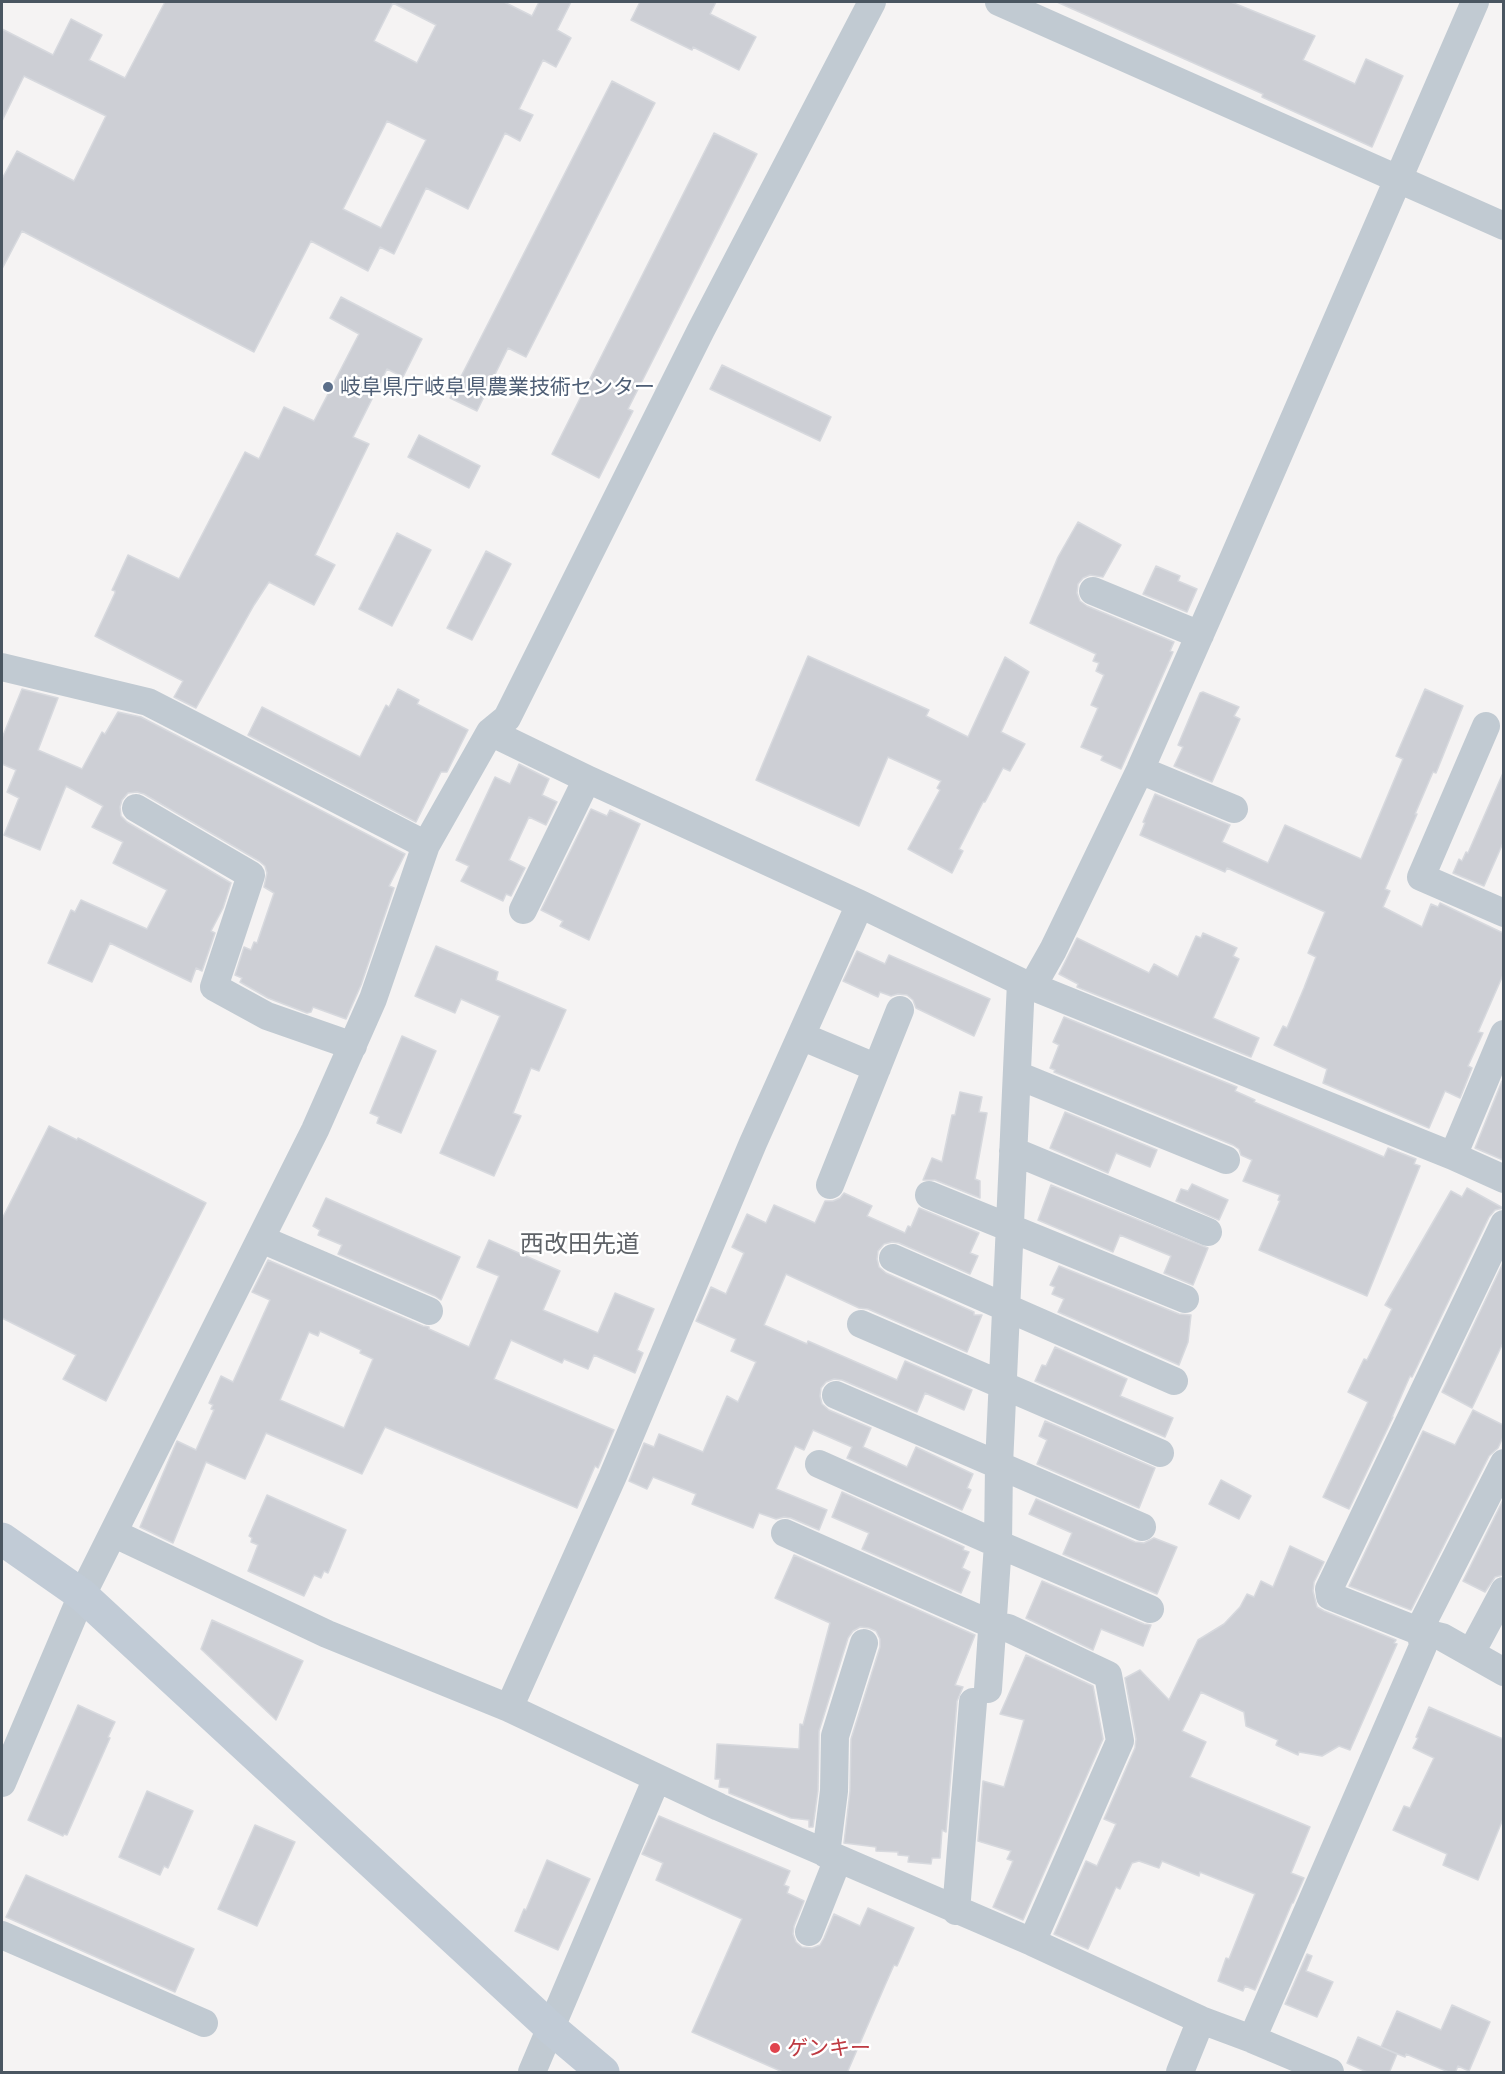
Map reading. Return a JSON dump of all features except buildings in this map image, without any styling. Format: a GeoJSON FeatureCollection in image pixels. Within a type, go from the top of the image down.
{"type":"FeatureCollection","features":[{"type":"Feature","properties":{"kind":"street"},"geometry":{"type":"LineString","coordinates":[[2,1783],[82,1595],[315,1130],[374,999],[426,844],[490,732],[507,718],[701,330],[872,2]]}},
{"type":"Feature","properties":{"kind":"street"},"geometry":{"type":"LineString","coordinates":[[999,2],[1503,226]]}},
{"type":"Feature","properties":{"kind":"street"},"geometry":{"type":"LineString","coordinates":[[956,1911],[980,1696],[993,1625],[1013,1151],[1017,1075],[1026,985],[1053,950],[1140,770],[1475,2]]}},
{"type":"Feature","properties":{"kind":"street"},"geometry":{"type":"LineString","coordinates":[[1093,591],[1200,635]]}},
{"type":"Feature","properties":{"kind":"street"},"geometry":{"type":"LineString","coordinates":[[2,668],[148,702],[426,844]]}},
{"type":"Feature","properties":{"kind":"street"},"geometry":{"type":"LineString","coordinates":[[1486,726],[1421,877],[1503,913]]}},
{"type":"Feature","properties":{"kind":"street"},"geometry":{"type":"LineString","coordinates":[[490,732],[860,904],[1026,985],[1453,1156],[1503,1179]]}},
{"type":"Feature","properties":{"kind":"street"},"geometry":{"type":"LineString","coordinates":[[1140,770],[1234,809]]}},
{"type":"Feature","properties":{"kind":"street"},"geometry":{"type":"LineString","coordinates":[[523,910],[587,779]]}},
{"type":"Feature","properties":{"kind":"street"},"geometry":{"type":"LineString","coordinates":[[136,808],[251,876],[214,987],[267,1016],[352,1046]]}},
{"type":"Feature","properties":{"kind":"street"},"geometry":{"type":"LineString","coordinates":[[509,1708],[612,1478],[745,1163],[860,904]]}},
{"type":"Feature","properties":{"kind":"street"},"geometry":{"type":"LineString","coordinates":[[830,1185],[900,1010]]}},
{"type":"Feature","properties":{"kind":"street"},"geometry":{"type":"LineString","coordinates":[[1453,1156],[1503,1034]]}},
{"type":"Feature","properties":{"kind":"street"},"geometry":{"type":"LineString","coordinates":[[801,1036],[877,1068]]}},
{"type":"Feature","properties":{"kind":"street"},"geometry":{"type":"LineString","coordinates":[[1017,1075],[1226,1160]]}},
{"type":"Feature","properties":{"kind":"street"},"geometry":{"type":"LineString","coordinates":[[1013,1151],[1208,1232]]}},
{"type":"Feature","properties":{"kind":"street"},"geometry":{"type":"LineString","coordinates":[[929,1195],[1185,1299]]}},
{"type":"Feature","properties":{"kind":"street"},"geometry":{"type":"LineString","coordinates":[[1503,1224],[1329,1589],[1330,1596],[1421,1632],[1442,1637],[1503,1672]]}},
{"type":"Feature","properties":{"kind":"street"},"geometry":{"type":"LineString","coordinates":[[261,1239],[429,1311]]}},
{"type":"Feature","properties":{"kind":"street"},"geometry":{"type":"LineString","coordinates":[[893,1258],[1174,1381]]}},
{"type":"Feature","properties":{"kind":"street"},"geometry":{"type":"LineString","coordinates":[[861,1324],[1160,1452]]}},
{"type":"Feature","properties":{"kind":"street"},"geometry":{"type":"LineString","coordinates":[[836,1395],[1142,1527]]}},
{"type":"Feature","properties":{"kind":"street"},"geometry":{"type":"LineString","coordinates":[[1252,2039],[1342,1827],[1423,1646],[1420,1628],[1503,1463]]}},
{"type":"Feature","properties":{"kind":"street"},"geometry":{"type":"LineString","coordinates":[[819,1464],[1150,1609]]}},
{"type":"Feature","properties":{"kind":"street"},"geometry":{"type":"LineString","coordinates":[[113,1533],[327,1635],[509,1708],[657,1778],[832,1856],[1032,1942],[1201,2020],[1252,2039],[1329,2073]]}},
{"type":"Feature","properties":{"kind":"street"},"geometry":{"type":"LineString","coordinates":[[785,1533],[993,1625],[1008,1628],[1108,1675],[1120,1741],[1032,1942]]}},
{"type":"Feature","properties":{"kind":"street"},"geometry":{"type":"LineString","coordinates":[[2,1539],[82,1595],[552,2029],[603,2073]]}},
{"type":"Feature","properties":{"kind":"street"},"geometry":{"type":"LineString","coordinates":[[1471,1653],[1503,1591]]}},
{"type":"Feature","properties":{"kind":"street"},"geometry":{"type":"LineString","coordinates":[[808,1932],[832,1856],[835,1736],[864,1643]]}},
{"type":"Feature","properties":{"kind":"street"},"geometry":{"type":"LineString","coordinates":[[532,2073],[657,1778]]}},
{"type":"Feature","properties":{"kind":"street"},"geometry":{"type":"LineString","coordinates":[[2,1935],[204,2023]]}},
{"type":"Feature","properties":{"kind":"street"},"geometry":{"type":"LineString","coordinates":[[1180,2073],[1201,2020]]}},
{"type":"Feature","properties":{"kind":"place","name":"岐阜県庁岐阜県農業技術センター"},"geometry":{"type":"Point","coordinates":[328,387]}},
{"type":"Feature","properties":{"kind":"place","name":"ゲンキー"},"geometry":{"type":"Point","coordinates":[775,2048]}},
{"type":"Feature","properties":{"kind":"district","name":"西改田先道"},"geometry":{"type":"Point","coordinates":[580,1244]}}]}
